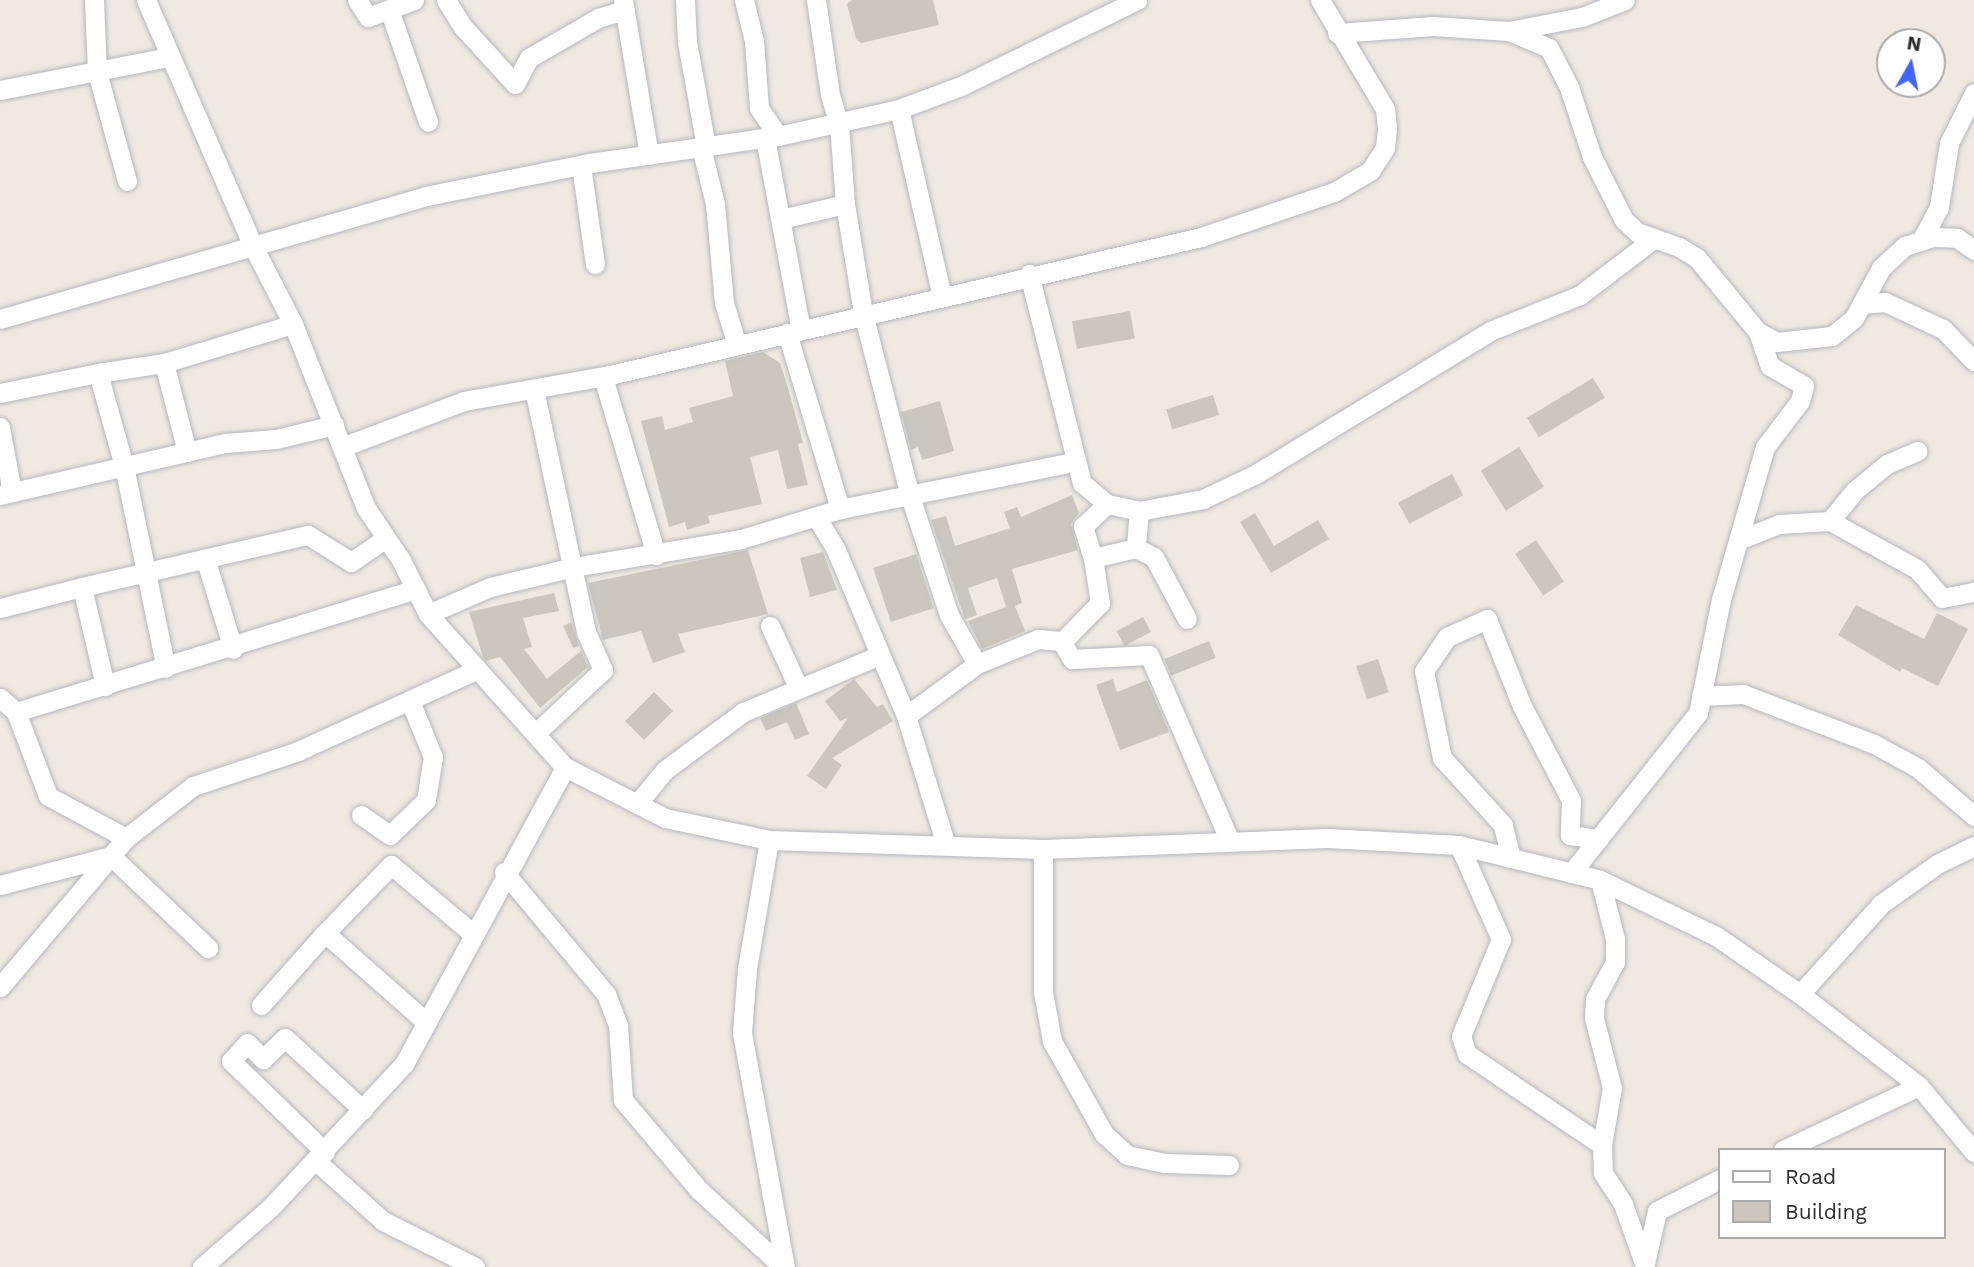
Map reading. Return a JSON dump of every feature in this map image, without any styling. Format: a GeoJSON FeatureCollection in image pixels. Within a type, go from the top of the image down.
{"type":"FeatureCollection","features":[{"type":"Feature","properties":{"kind":"street"},"geometry":{"type":"LineString","coordinates":[[94,0],[97,72],[127,181]]}},
{"type":"Feature","properties":{"kind":"street"},"geometry":{"type":"LineString","coordinates":[[146,0],[168,57],[254,248],[293,324],[366,508],[386,538],[428,614],[565,767],[665,818],[769,840],[1043,849],[1327,838],[1459,845],[1600,880],[1716,936],[1800,993],[1919,1086],[1974,1152]]}},
{"type":"Feature","properties":{"kind":"street"},"geometry":{"type":"LineString","coordinates":[[358,0],[368,16],[390,12],[414,0]]}},
{"type":"Feature","properties":{"kind":"street"},"geometry":{"type":"LineString","coordinates":[[446,0],[463,27],[515,84],[529,58],[624,5],[649,155]]}},
{"type":"Feature","properties":{"kind":"street"},"geometry":{"type":"LineString","coordinates":[[685,0],[688,42],[703,147],[715,204],[724,303],[737,345]]}},
{"type":"Feature","properties":{"kind":"street"},"geometry":{"type":"LineString","coordinates":[[744,0],[754,41],[759,107],[771,137],[794,331],[840,509]]}},
{"type":"Feature","properties":{"kind":"street"},"geometry":{"type":"LineString","coordinates":[[816,0],[830,94],[839,124],[845,204],[863,313],[910,496],[949,615],[977,664]]}},
{"type":"Feature","properties":{"kind":"street"},"geometry":{"type":"LineString","coordinates":[[0,320],[426,196],[582,165],[771,137],[899,109],[961,86],[1136,0]]}},
{"type":"Feature","properties":{"kind":"street"},"geometry":{"type":"LineString","coordinates":[[342,447],[464,401],[603,377],[863,313],[1201,236],[1334,192],[1370,171],[1385,148],[1385,109],[1337,33],[1320,0]]}},
{"type":"Feature","properties":{"kind":"street"},"geometry":{"type":"LineString","coordinates":[[1337,33],[1457,26],[1509,31],[1582,17],[1625,0]]}},
{"type":"Feature","properties":{"kind":"street"},"geometry":{"type":"LineString","coordinates":[[390,12],[428,122]]}},
{"type":"Feature","properties":{"kind":"street"},"geometry":{"type":"LineString","coordinates":[[1509,31],[1549,48],[1569,87],[1592,157],[1624,220],[1652,240],[1679,247],[1697,258],[1758,332],[1769,366],[1804,386],[1800,401],[1765,447],[1741,539],[1721,600],[1698,713],[1674,747],[1571,873]]}},
{"type":"Feature","properties":{"kind":"street"},"geometry":{"type":"LineString","coordinates":[[0,90],[168,57]]}},
{"type":"Feature","properties":{"kind":"street"},"geometry":{"type":"LineString","coordinates":[[1921,241],[1939,207],[1949,143],[1974,93]]}},
{"type":"Feature","properties":{"kind":"street"},"geometry":{"type":"LineString","coordinates":[[899,109],[942,296]]}},
{"type":"Feature","properties":{"kind":"street"},"geometry":{"type":"LineString","coordinates":[[582,165],[595,264]]}},
{"type":"Feature","properties":{"kind":"street"},"geometry":{"type":"LineString","coordinates":[[781,219],[845,204]]}},
{"type":"Feature","properties":{"kind":"street"},"geometry":{"type":"LineString","coordinates":[[1758,332],[1777,342],[1832,336],[1854,318],[1881,268],[1905,246],[1921,241],[1957,238],[1974,250]]}},
{"type":"Feature","properties":{"kind":"street"},"geometry":{"type":"LineString","coordinates":[[1029,274],[1074,461],[1082,483],[1107,504],[1139,511],[1203,499],[1256,474],[1490,331],[1580,295],[1652,240]]}},
{"type":"Feature","properties":{"kind":"street"},"geometry":{"type":"LineString","coordinates":[[1862,304],[1885,302],[1943,329],[1974,361]]}},
{"type":"Feature","properties":{"kind":"street"},"geometry":{"type":"LineString","coordinates":[[0,393],[164,363],[293,324]]}},
{"type":"Feature","properties":{"kind":"street"},"geometry":{"type":"LineString","coordinates":[[164,363],[187,452]]}},
{"type":"Feature","properties":{"kind":"street"},"geometry":{"type":"LineString","coordinates":[[98,373],[124,466],[166,668]]}},
{"type":"Feature","properties":{"kind":"street"},"geometry":{"type":"LineString","coordinates":[[603,377],[656,555]]}},
{"type":"Feature","properties":{"kind":"street"},"geometry":{"type":"LineString","coordinates":[[534,389],[586,632],[603,670],[537,733]]}},
{"type":"Feature","properties":{"kind":"street"},"geometry":{"type":"LineString","coordinates":[[0,427],[6,493],[187,452],[334,425]]}},
{"type":"Feature","properties":{"kind":"street"},"geometry":{"type":"LineString","coordinates":[[1830,521],[1854,491],[1887,464],[1917,451]]}},
{"type":"Feature","properties":{"kind":"street"},"geometry":{"type":"LineString","coordinates":[[428,614],[490,587],[573,567],[741,539],[840,509],[1074,461]]}},
{"type":"Feature","properties":{"kind":"street"},"geometry":{"type":"LineString","coordinates":[[1063,641],[1100,603],[1093,558],[1083,526],[1107,504]]}},
{"type":"Feature","properties":{"kind":"street"},"geometry":{"type":"LineString","coordinates":[[1136,548],[1139,511]]}},
{"type":"Feature","properties":{"kind":"street"},"geometry":{"type":"LineString","coordinates":[[817,518],[836,551],[906,716],[946,845]]}},
{"type":"Feature","properties":{"kind":"street"},"geometry":{"type":"LineString","coordinates":[[1741,539],[1779,524],[1830,521],[1917,569],[1942,598],[1974,592]]}},
{"type":"Feature","properties":{"kind":"street"},"geometry":{"type":"LineString","coordinates":[[0,608],[309,535],[351,562],[386,538]]}},
{"type":"Feature","properties":{"kind":"street"},"geometry":{"type":"LineString","coordinates":[[1093,558],[1136,548],[1154,557],[1187,619]]}},
{"type":"Feature","properties":{"kind":"street"},"geometry":{"type":"LineString","coordinates":[[206,561],[233,649]]}},
{"type":"Feature","properties":{"kind":"street"},"geometry":{"type":"LineString","coordinates":[[82,587],[104,686]]}},
{"type":"Feature","properties":{"kind":"street"},"geometry":{"type":"LineString","coordinates":[[16,712],[233,649],[416,590]]}},
{"type":"Feature","properties":{"kind":"street"},"geometry":{"type":"LineString","coordinates":[[1511,858],[1503,824],[1442,758],[1424,671],[1447,637],[1487,619],[1522,706],[1571,800],[1570,835],[1599,839]]}},
{"type":"Feature","properties":{"kind":"street"},"geometry":{"type":"LineString","coordinates":[[770,626],[799,690]]}},
{"type":"Feature","properties":{"kind":"street"},"geometry":{"type":"LineString","coordinates":[[906,716],[977,664],[1038,639],[1063,641]]}},
{"type":"Feature","properties":{"kind":"street"},"geometry":{"type":"LineString","coordinates":[[1063,641],[1072,659],[1149,655],[1230,841]]}},
{"type":"Feature","properties":{"kind":"street"},"geometry":{"type":"LineString","coordinates":[[637,804],[666,770],[743,712],[880,654]]}},
{"type":"Feature","properties":{"kind":"street"},"geometry":{"type":"LineString","coordinates":[[0,987],[126,838],[193,786],[298,751],[476,670]]}},
{"type":"Feature","properties":{"kind":"street"},"geometry":{"type":"LineString","coordinates":[[1701,696],[1743,694],[1874,744],[1918,768],[1974,816]]}},
{"type":"Feature","properties":{"kind":"street"},"geometry":{"type":"LineString","coordinates":[[0,698],[16,712],[48,796],[126,838]]}},
{"type":"Feature","properties":{"kind":"street"},"geometry":{"type":"LineString","coordinates":[[360,814],[390,835],[426,800],[433,757],[410,701]]}},
{"type":"Feature","properties":{"kind":"street"},"geometry":{"type":"LineString","coordinates":[[202,1267],[320,1157],[404,1064],[504,872],[565,767]]}},
{"type":"Feature","properties":{"kind":"street"},"geometry":{"type":"LineString","coordinates":[[769,840],[747,969],[742,1032],[784,1267]]}},
{"type":"Feature","properties":{"kind":"street"},"geometry":{"type":"LineString","coordinates":[[1459,845],[1501,939],[1461,1036],[1467,1054],[1602,1144]]}},
{"type":"Feature","properties":{"kind":"street"},"geometry":{"type":"LineString","coordinates":[[1800,993],[1881,904],[1937,864],[1974,846]]}},
{"type":"Feature","properties":{"kind":"street"},"geometry":{"type":"LineString","coordinates":[[1043,849],[1042,992],[1052,1041],[1104,1134],[1127,1155],[1165,1163],[1229,1165]]}},
{"type":"Feature","properties":{"kind":"street"},"geometry":{"type":"LineString","coordinates":[[0,886],[111,856]]}},
{"type":"Feature","properties":{"kind":"street"},"geometry":{"type":"LineString","coordinates":[[111,856],[208,948]]}},
{"type":"Feature","properties":{"kind":"street"},"geometry":{"type":"LineString","coordinates":[[261,1005],[391,865],[472,933]]}},
{"type":"Feature","properties":{"kind":"street"},"geometry":{"type":"LineString","coordinates":[[504,872],[607,994],[618,1025],[623,1100],[699,1190],[784,1267]]}},
{"type":"Feature","properties":{"kind":"street"},"geometry":{"type":"LineString","coordinates":[[1600,880],[1615,939],[1615,962],[1595,999],[1594,1018],[1612,1088],[1602,1144],[1603,1173],[1623,1204],[1646,1265]]}},
{"type":"Feature","properties":{"kind":"street"},"geometry":{"type":"LineString","coordinates":[[325,933],[426,1022]]}},
{"type":"Feature","properties":{"kind":"street"},"geometry":{"type":"LineString","coordinates":[[363,1110],[285,1038],[263,1059],[247,1043],[231,1061],[383,1221],[475,1267]]}},
{"type":"Feature","properties":{"kind":"street"},"geometry":{"type":"LineString","coordinates":[[1787,1148],[1919,1086]]}},
{"type":"Feature","properties":{"kind":"street"},"geometry":{"type":"LineString","coordinates":[[1646,1265],[1657,1210],[1718,1180]]}},
{"type":"Feature","properties":{"kind":"building"},"geometry":{"type":"Polygon","coordinates":[[[852,0],[933,0],[939,25],[861,43],[856,39],[847,4],[852,0]]]}},
{"type":"Feature","properties":{"kind":"building"},"geometry":{"type":"Polygon","coordinates":[[[1130,311],[1135,339],[1077,349],[1072,321],[1130,311]]]}},
{"type":"Feature","properties":{"kind":"building"},"geometry":{"type":"Polygon","coordinates":[[[763,352],[780,363],[803,443],[798,444],[808,485],[787,489],[778,450],[750,457],[762,504],[708,516],[710,523],[687,530],[685,522],[669,527],[641,421],[662,416],[665,430],[693,422],[689,408],[733,396],[725,361],[763,352]]]}},
{"type":"Feature","properties":{"kind":"building"},"geometry":{"type":"Polygon","coordinates":[[[1593,378],[1605,398],[1539,437],[1527,418],[1593,378]]]}},
{"type":"Feature","properties":{"kind":"building"},"geometry":{"type":"Polygon","coordinates":[[[1213,395],[1219,415],[1172,429],[1166,409],[1213,395]]]}},
{"type":"Feature","properties":{"kind":"building"},"geometry":{"type":"Polygon","coordinates":[[[940,401],[954,451],[922,460],[918,447],[911,450],[901,412],[940,401]]]}},
{"type":"Feature","properties":{"kind":"building"},"geometry":{"type":"Polygon","coordinates":[[[1519,447],[1544,487],[1506,511],[1481,471],[1519,447]]]}},
{"type":"Feature","properties":{"kind":"building"},"geometry":{"type":"Polygon","coordinates":[[[1452,474],[1463,495],[1409,524],[1398,503],[1452,474]]]}},
{"type":"Feature","properties":{"kind":"building"},"geometry":{"type":"Polygon","coordinates":[[[1072,495],[1079,513],[1071,524],[1078,550],[1012,569],[1022,603],[1015,606],[1025,631],[982,649],[968,621],[1006,607],[997,578],[968,588],[977,615],[965,619],[931,520],[946,516],[955,546],[1010,528],[1004,512],[1017,507],[1021,517],[1072,495]]]}},
{"type":"Feature","properties":{"kind":"building"},"geometry":{"type":"Polygon","coordinates":[[[1255,513],[1274,546],[1318,520],[1329,539],[1271,573],[1240,522],[1255,513]]]}},
{"type":"Feature","properties":{"kind":"building"},"geometry":{"type":"Polygon","coordinates":[[[1536,540],[1564,581],[1543,595],[1515,554],[1536,540]]]}},
{"type":"Feature","properties":{"kind":"building"},"geometry":{"type":"Polygon","coordinates":[[[748,550],[768,614],[678,634],[685,652],[653,663],[641,631],[603,640],[588,583],[748,550]]]}},
{"type":"Feature","properties":{"kind":"building"},"geometry":{"type":"Polygon","coordinates":[[[823,552],[837,590],[810,597],[800,558],[823,552]]]}},
{"type":"Feature","properties":{"kind":"building"},"geometry":{"type":"Polygon","coordinates":[[[916,554],[934,608],[891,622],[873,568],[916,554]]]}},
{"type":"Feature","properties":{"kind":"building"},"geometry":{"type":"Polygon","coordinates":[[[554,593],[559,611],[523,618],[532,647],[524,649],[547,679],[581,651],[588,667],[540,708],[500,657],[486,661],[483,657],[469,612],[554,593]]]}},
{"type":"Feature","properties":{"kind":"building"},"geometry":{"type":"Polygon","coordinates":[[[1856,605],[1924,639],[1937,613],[1968,629],[1938,686],[1902,668],[1900,672],[1838,635],[1856,605]]]}},
{"type":"Feature","properties":{"kind":"building"},"geometry":{"type":"Polygon","coordinates":[[[1143,617],[1151,632],[1124,646],[1117,631],[1143,617]]]}},
{"type":"Feature","properties":{"kind":"building"},"geometry":{"type":"Polygon","coordinates":[[[571,622],[579,646],[573,648],[563,626],[571,622]]]}},
{"type":"Feature","properties":{"kind":"building"},"geometry":{"type":"Polygon","coordinates":[[[1209,641],[1216,658],[1171,676],[1164,659],[1209,641]]]}},
{"type":"Feature","properties":{"kind":"building"},"geometry":{"type":"Polygon","coordinates":[[[1378,659],[1389,692],[1367,699],[1356,666],[1378,659]]]}},
{"type":"Feature","properties":{"kind":"building"},"geometry":{"type":"Polygon","coordinates":[[[854,679],[877,707],[883,704],[893,721],[832,758],[842,765],[826,789],[807,776],[848,718],[840,721],[825,701],[854,679]]]}},
{"type":"Feature","properties":{"kind":"building"},"geometry":{"type":"Polygon","coordinates":[[[1113,679],[1117,692],[1147,680],[1169,732],[1120,750],[1096,685],[1113,679]]]}},
{"type":"Feature","properties":{"kind":"building"},"geometry":{"type":"Polygon","coordinates":[[[654,692],[673,711],[644,740],[625,721],[654,692]]]}},
{"type":"Feature","properties":{"kind":"building"},"geometry":{"type":"Polygon","coordinates":[[[796,703],[809,734],[795,740],[787,722],[766,731],[760,718],[796,703]]]}}]}
